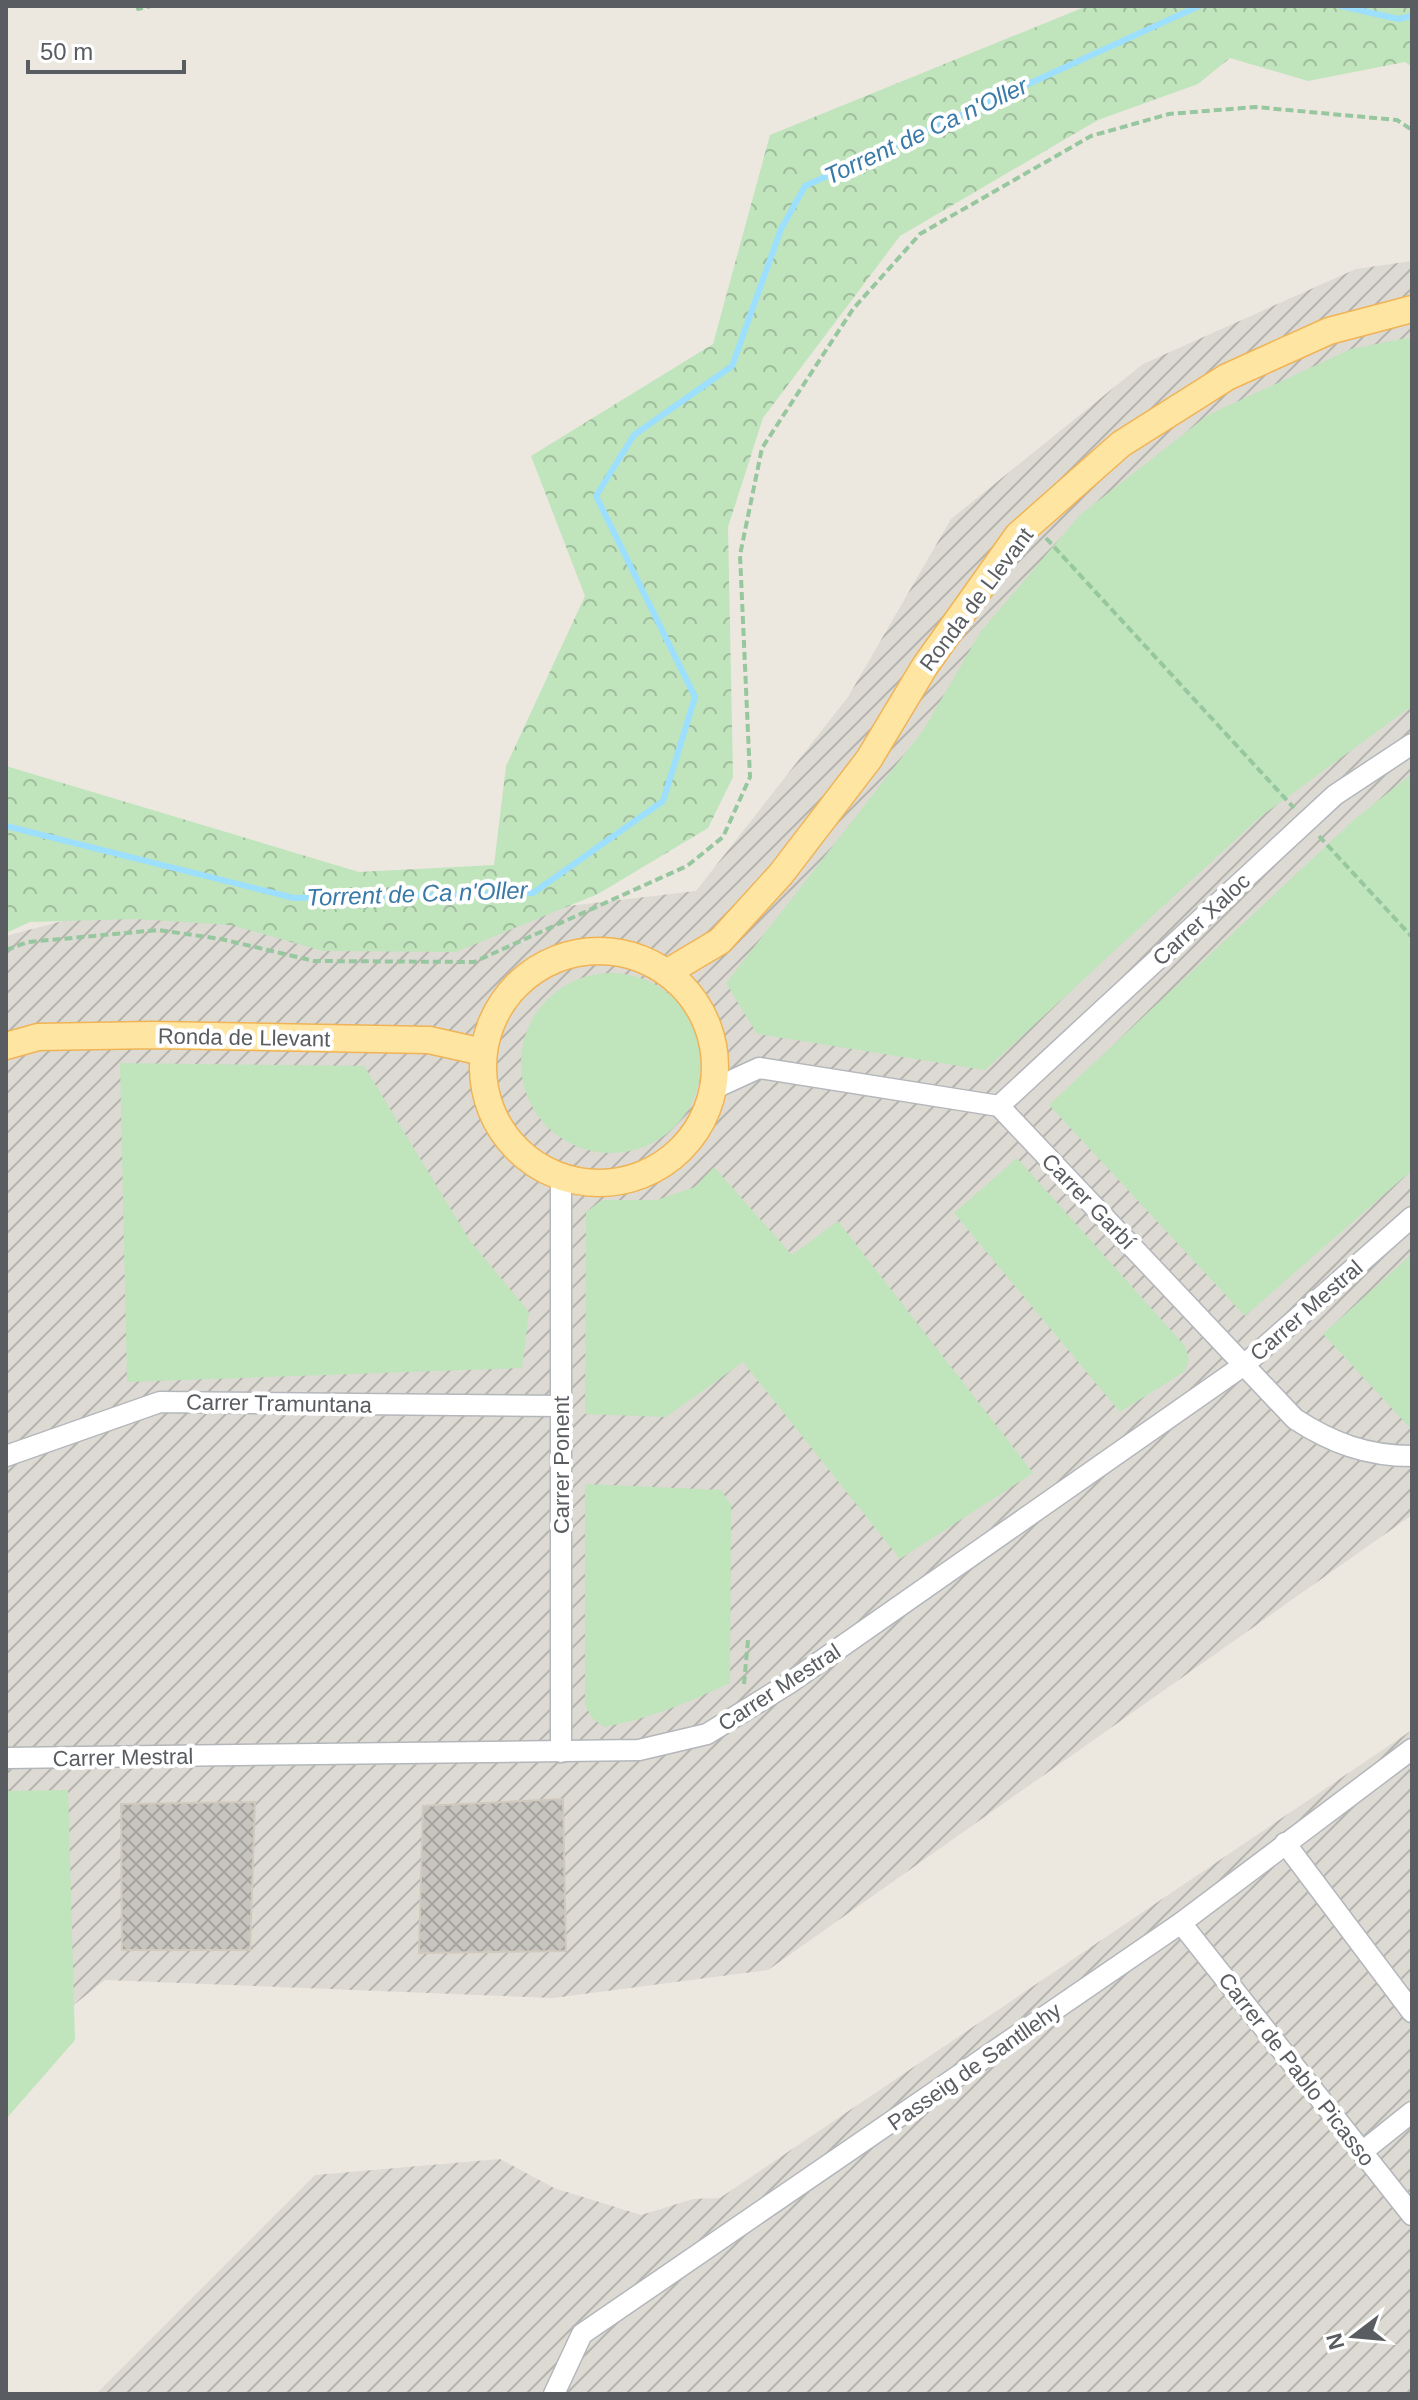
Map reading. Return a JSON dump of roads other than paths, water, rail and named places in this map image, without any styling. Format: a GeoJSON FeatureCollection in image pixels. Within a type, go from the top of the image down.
{"type":"FeatureCollection","features":[{"type":"Feature","properties":{"kind":"main road","name":"Ronda de Llevant"},"geometry":{"type":"LineString","coordinates":[[668,972],[720,941],[781,874],[869,759],[925,666],[1018,535],[1121,444],[1227,377],[1329,331],[1412,309]]}},
{"type":"Feature","properties":{"kind":"main road"},"geometry":{"type":"LineString","coordinates":[[579,951],[638,956],[668,972],[696,1002],[714,1048],[713,1089],[707,1110],[686,1145],[663,1164],[613,1182],[561,1177],[527,1158],[500,1128],[485,1093],[483,1052],[488,1031],[507,995],[541,965],[579,951]]}},
{"type":"Feature","properties":{"kind":"main road","name":"Ronda de Llevant"},"geometry":{"type":"LineString","coordinates":[[6,1046],[38,1037],[153,1035],[429,1040],[483,1052]]}},
{"type":"Feature","properties":{"kind":"street","name":"Carrer Xaloc"},"geometry":{"type":"LineString","coordinates":[[999,1106],[1335,795],[1412,744]]}},
{"type":"Feature","properties":{"kind":"street"},"geometry":{"type":"LineString","coordinates":[[713,1089],[759,1068],[999,1106]]}},
{"type":"Feature","properties":{"kind":"street","name":"Carrer Garbí"},"geometry":{"type":"LineString","coordinates":[[999,1106],[1295,1419],[1319,1435],[1368,1453],[1412,1456]]}},
{"type":"Feature","properties":{"kind":"street","name":"Carrer Ponent"},"geometry":{"type":"LineString","coordinates":[[561,1177],[561,1752]]}},
{"type":"Feature","properties":{"kind":"street","name":"Carrer Mestral"},"geometry":{"type":"LineString","coordinates":[[6,1758],[639,1750],[707,1734],[788,1684],[1244,1365],[1412,1217]]}},
{"type":"Feature","properties":{"kind":"street","name":"Carrer Tramuntana"},"geometry":{"type":"LineString","coordinates":[[6,1456],[160,1402],[561,1406]]}},
{"type":"Feature","properties":{"kind":"street","name":"Passeig de Santllehy"},"geometry":{"type":"LineString","coordinates":[[554,2394],[582,2334],[1181,1923],[1412,1749]]}},
{"type":"Feature","properties":{"kind":"street"},"geometry":{"type":"LineString","coordinates":[[1285,1843],[1412,2012]]}},
{"type":"Feature","properties":{"kind":"street","name":"Carrer de Pablo Picasso"},"geometry":{"type":"LineString","coordinates":[[1181,1923],[1412,2215]]}},
{"type":"Feature","properties":{"kind":"street"},"geometry":{"type":"LineString","coordinates":[[1362,2152],[1412,2112]]}},
{"type":"Feature","properties":{"kind":"waterway","name":"Torrent de Ca n'Oller"},"geometry":{"type":"LineString","coordinates":[[6,826],[294,898],[533,893],[663,801],[695,697],[596,496],[634,435],[732,366],[781,229],[805,186],[1199,6]]}},
{"type":"Feature","properties":{"kind":"waterway","name":"Torrent de Ca n'Oller"},"geometry":{"type":"LineString","coordinates":[[1341,6],[1398,19],[1412,16]]}}]}
